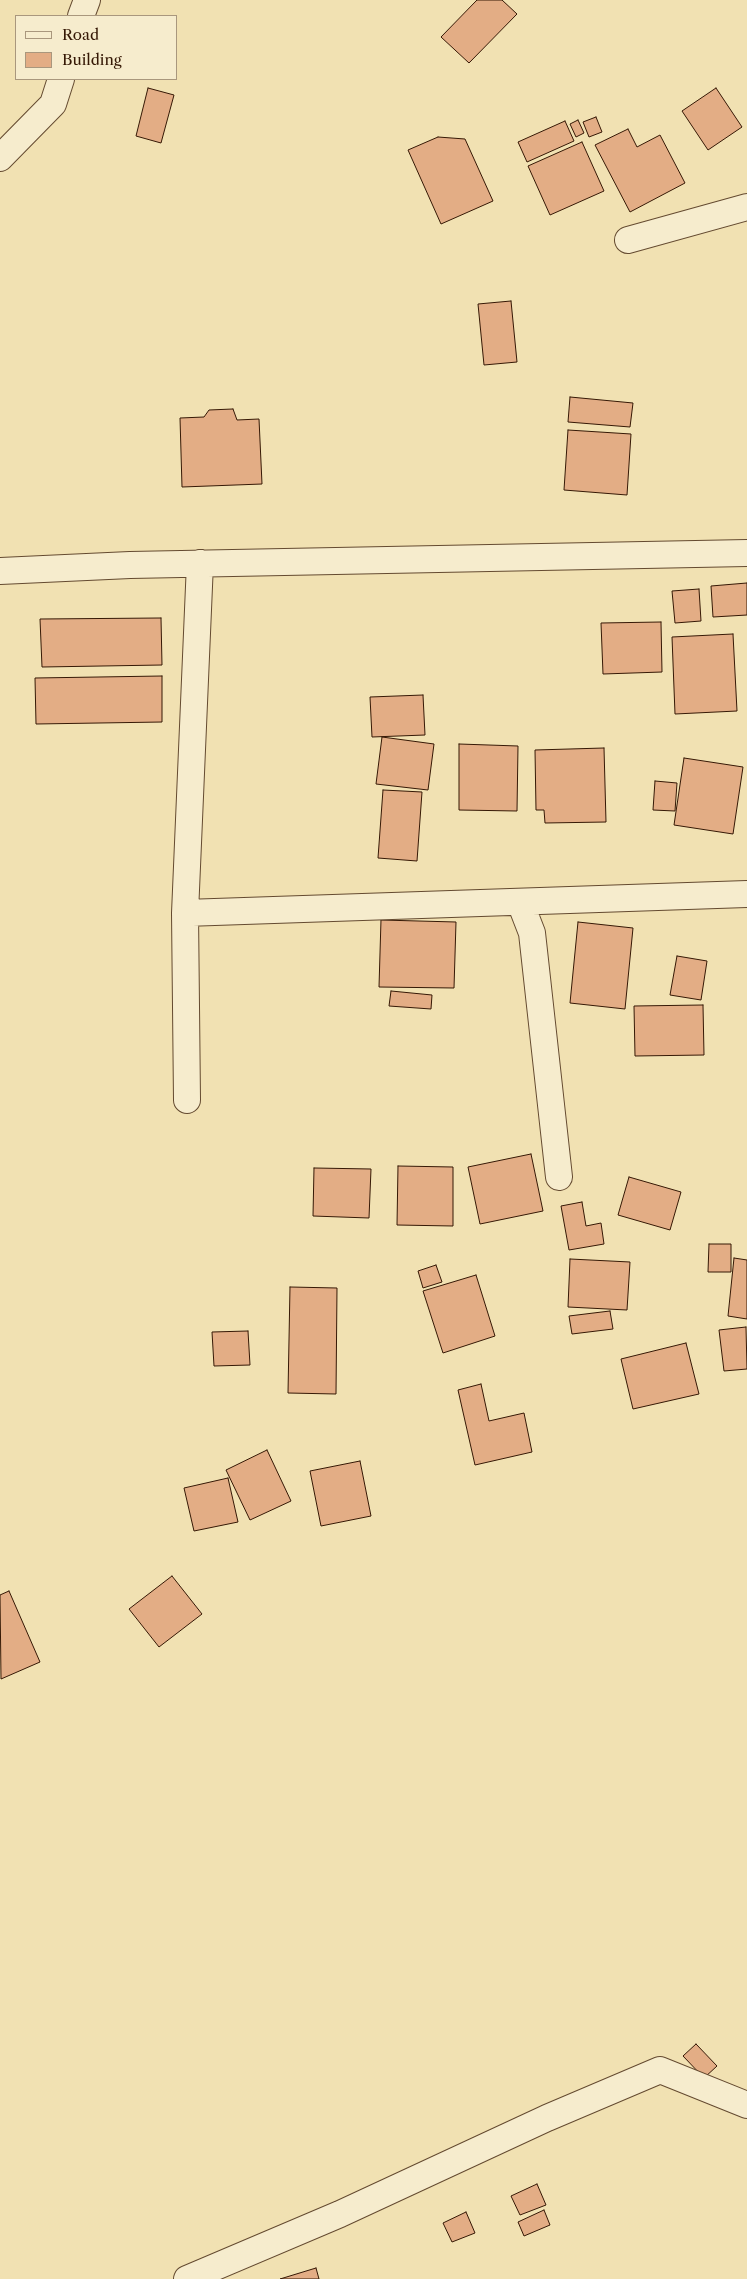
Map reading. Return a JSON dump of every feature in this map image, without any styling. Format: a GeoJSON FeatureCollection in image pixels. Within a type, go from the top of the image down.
{"type":"FeatureCollection","features":[{"type":"Feature","properties":{"kind":"street"},"geometry":{"type":"LineString","coordinates":[[81,15],[86,0]]}},
{"type":"Feature","properties":{"kind":"street"},"geometry":{"type":"LineString","coordinates":[[0,158],[53,104],[61,80]]}},
{"type":"Feature","properties":{"kind":"street"},"geometry":{"type":"LineString","coordinates":[[628,240],[747,208]]}},
{"type":"Feature","properties":{"kind":"street"},"geometry":{"type":"LineString","coordinates":[[0,571],[200,563],[747,554]]}},
{"type":"Feature","properties":{"kind":"street"},"geometry":{"type":"LineString","coordinates":[[186,1100],[185,913],[200,563]]}},
{"type":"Feature","properties":{"kind":"street"},"geometry":{"type":"LineString","coordinates":[[185,913],[747,894]]}},
{"type":"Feature","properties":{"kind":"street"},"geometry":{"type":"LineString","coordinates":[[520,902],[532,933],[559,1177]]}},
{"type":"Feature","properties":{"kind":"street"},"geometry":{"type":"LineString","coordinates":[[187,2279],[340,2214],[547,2118],[660,2070],[747,2105]]}},
{"type":"Feature","properties":{"kind":"building"},"geometry":{"type":"Polygon","coordinates":[[[477,0],[502,0],[517,14],[469,63],[441,37],[477,0]]]}},
{"type":"Feature","properties":{"kind":"building"},"geometry":{"type":"Polygon","coordinates":[[[148,88],[174,95],[161,143],[136,136],[148,88]]]}},
{"type":"Feature","properties":{"kind":"building"},"geometry":{"type":"Polygon","coordinates":[[[716,88],[742,127],[708,150],[682,111],[716,88]]]}},
{"type":"Feature","properties":{"kind":"building"},"geometry":{"type":"Polygon","coordinates":[[[596,117],[602,132],[589,137],[583,122],[596,117]]]}},
{"type":"Feature","properties":{"kind":"building"},"geometry":{"type":"Polygon","coordinates":[[[578,120],[584,133],[576,137],[570,124],[578,120]]]}},
{"type":"Feature","properties":{"kind":"building"},"geometry":{"type":"Polygon","coordinates":[[[565,121],[574,141],[527,162],[518,142],[565,121]]]}},
{"type":"Feature","properties":{"kind":"building"},"geometry":{"type":"Polygon","coordinates":[[[628,129],[637,147],[660,135],[685,183],[630,212],[595,145],[628,129]]]}},
{"type":"Feature","properties":{"kind":"building"},"geometry":{"type":"Polygon","coordinates":[[[438,137],[465,139],[493,201],[441,224],[408,150],[438,137]]]}},
{"type":"Feature","properties":{"kind":"building"},"geometry":{"type":"Polygon","coordinates":[[[582,142],[604,191],[550,215],[528,166],[582,142]]]}},
{"type":"Feature","properties":{"kind":"building"},"geometry":{"type":"Polygon","coordinates":[[[511,301],[517,362],[484,365],[478,304],[511,301]]]}},
{"type":"Feature","properties":{"kind":"building"},"geometry":{"type":"Polygon","coordinates":[[[570,397],[633,403],[630,427],[568,422],[570,397]]]}},
{"type":"Feature","properties":{"kind":"building"},"geometry":{"type":"Polygon","coordinates":[[[233,409],[237,420],[259,419],[262,484],[182,487],[180,418],[204,417],[209,410],[233,409]]]}},
{"type":"Feature","properties":{"kind":"building"},"geometry":{"type":"Polygon","coordinates":[[[568,430],[631,434],[627,495],[564,490],[568,430]]]}},
{"type":"Feature","properties":{"kind":"building"},"geometry":{"type":"Polygon","coordinates":[[[747,583],[747,615],[713,617],[711,586],[747,583]]]}},
{"type":"Feature","properties":{"kind":"building"},"geometry":{"type":"Polygon","coordinates":[[[699,589],[701,621],[675,623],[672,591],[699,589]]]}},
{"type":"Feature","properties":{"kind":"building"},"geometry":{"type":"Polygon","coordinates":[[[161,618],[162,665],[42,667],[40,619],[161,618]]]}},
{"type":"Feature","properties":{"kind":"building"},"geometry":{"type":"Polygon","coordinates":[[[661,622],[662,672],[603,674],[601,623],[661,622]]]}},
{"type":"Feature","properties":{"kind":"building"},"geometry":{"type":"Polygon","coordinates":[[[733,634],[737,711],[675,714],[672,637],[733,634]]]}},
{"type":"Feature","properties":{"kind":"building"},"geometry":{"type":"Polygon","coordinates":[[[162,676],[162,722],[36,724],[35,678],[162,676]]]}},
{"type":"Feature","properties":{"kind":"building"},"geometry":{"type":"Polygon","coordinates":[[[423,695],[425,735],[372,737],[370,697],[423,695]]]}},
{"type":"Feature","properties":{"kind":"building"},"geometry":{"type":"Polygon","coordinates":[[[382,737],[434,744],[428,790],[376,784],[382,737]]]}},
{"type":"Feature","properties":{"kind":"building"},"geometry":{"type":"Polygon","coordinates":[[[459,744],[518,746],[517,811],[459,810],[459,744]]]}},
{"type":"Feature","properties":{"kind":"building"},"geometry":{"type":"Polygon","coordinates":[[[604,748],[606,822],[545,823],[544,810],[536,810],[535,750],[604,748]]]}},
{"type":"Feature","properties":{"kind":"building"},"geometry":{"type":"Polygon","coordinates":[[[684,758],[743,767],[733,834],[674,825],[684,758]]]}},
{"type":"Feature","properties":{"kind":"building"},"geometry":{"type":"Polygon","coordinates":[[[655,781],[677,783],[675,811],[653,810],[655,781]]]}},
{"type":"Feature","properties":{"kind":"building"},"geometry":{"type":"Polygon","coordinates":[[[383,790],[422,792],[417,861],[378,858],[383,790]]]}},
{"type":"Feature","properties":{"kind":"building"},"geometry":{"type":"Polygon","coordinates":[[[381,920],[456,922],[454,988],[379,987],[381,920]]]}},
{"type":"Feature","properties":{"kind":"building"},"geometry":{"type":"Polygon","coordinates":[[[578,922],[633,928],[625,1009],[570,1003],[578,922]]]}},
{"type":"Feature","properties":{"kind":"building"},"geometry":{"type":"Polygon","coordinates":[[[677,956],[707,961],[701,1000],[670,995],[677,956]]]}},
{"type":"Feature","properties":{"kind":"building"},"geometry":{"type":"Polygon","coordinates":[[[391,991],[432,995],[431,1009],[389,1006],[391,991]]]}},
{"type":"Feature","properties":{"kind":"building"},"geometry":{"type":"Polygon","coordinates":[[[703,1005],[704,1055],[635,1056],[634,1006],[703,1005]]]}},
{"type":"Feature","properties":{"kind":"building"},"geometry":{"type":"Polygon","coordinates":[[[531,1154],[543,1211],[480,1224],[468,1167],[531,1154]]]}},
{"type":"Feature","properties":{"kind":"building"},"geometry":{"type":"Polygon","coordinates":[[[398,1166],[453,1167],[453,1226],[397,1225],[398,1166]]]}},
{"type":"Feature","properties":{"kind":"building"},"geometry":{"type":"Polygon","coordinates":[[[314,1168],[371,1169],[369,1218],[313,1216],[314,1168]]]}},
{"type":"Feature","properties":{"kind":"building"},"geometry":{"type":"Polygon","coordinates":[[[629,1177],[681,1192],[670,1230],[618,1215],[629,1177]]]}},
{"type":"Feature","properties":{"kind":"building"},"geometry":{"type":"Polygon","coordinates":[[[582,1202],[586,1226],[601,1223],[604,1244],[569,1250],[561,1206],[582,1202]]]}},
{"type":"Feature","properties":{"kind":"building"},"geometry":{"type":"Polygon","coordinates":[[[709,1244],[731,1244],[731,1272],[708,1272],[709,1244]]]}},
{"type":"Feature","properties":{"kind":"building"},"geometry":{"type":"Polygon","coordinates":[[[734,1258],[747,1260],[747,1319],[728,1316],[734,1258]]]}},
{"type":"Feature","properties":{"kind":"building"},"geometry":{"type":"Polygon","coordinates":[[[570,1259],[630,1262],[627,1310],[568,1307],[570,1259]]]}},
{"type":"Feature","properties":{"kind":"building"},"geometry":{"type":"Polygon","coordinates":[[[436,1265],[442,1282],[423,1288],[418,1271],[436,1265]]]}},
{"type":"Feature","properties":{"kind":"building"},"geometry":{"type":"Polygon","coordinates":[[[476,1275],[495,1336],[443,1353],[423,1291],[476,1275]]]}},
{"type":"Feature","properties":{"kind":"building"},"geometry":{"type":"Polygon","coordinates":[[[290,1287],[337,1288],[336,1394],[288,1393],[290,1287]]]}},
{"type":"Feature","properties":{"kind":"building"},"geometry":{"type":"Polygon","coordinates":[[[610,1311],[613,1329],[572,1334],[569,1316],[610,1311]]]}},
{"type":"Feature","properties":{"kind":"building"},"geometry":{"type":"Polygon","coordinates":[[[746,1327],[747,1369],[724,1371],[719,1330],[746,1327]]]}},
{"type":"Feature","properties":{"kind":"building"},"geometry":{"type":"Polygon","coordinates":[[[248,1331],[250,1365],[214,1366],[212,1332],[248,1331]]]}},
{"type":"Feature","properties":{"kind":"building"},"geometry":{"type":"Polygon","coordinates":[[[686,1343],[699,1394],[633,1409],[621,1359],[686,1343]]]}},
{"type":"Feature","properties":{"kind":"building"},"geometry":{"type":"Polygon","coordinates":[[[481,1384],[489,1421],[524,1413],[532,1452],[475,1465],[458,1390],[481,1384]]]}},
{"type":"Feature","properties":{"kind":"building"},"geometry":{"type":"Polygon","coordinates":[[[267,1450],[291,1501],[250,1520],[226,1470],[267,1450]]]}},
{"type":"Feature","properties":{"kind":"building"},"geometry":{"type":"Polygon","coordinates":[[[360,1461],[371,1516],[321,1526],[310,1471],[360,1461]]]}},
{"type":"Feature","properties":{"kind":"building"},"geometry":{"type":"Polygon","coordinates":[[[228,1478],[238,1522],[194,1531],[184,1488],[228,1478]]]}},
{"type":"Feature","properties":{"kind":"building"},"geometry":{"type":"Polygon","coordinates":[[[172,1576],[202,1614],[159,1647],[129,1609],[172,1576]]]}},
{"type":"Feature","properties":{"kind":"building"},"geometry":{"type":"Polygon","coordinates":[[[9,1591],[40,1662],[1,1679],[0,1595],[9,1591]]]}},
{"type":"Feature","properties":{"kind":"building"},"geometry":{"type":"Polygon","coordinates":[[[696,2044],[717,2066],[704,2078],[683,2056],[696,2044]]]}},
{"type":"Feature","properties":{"kind":"building"},"geometry":{"type":"Polygon","coordinates":[[[537,2184],[546,2205],[520,2215],[511,2196],[537,2184]]]}},
{"type":"Feature","properties":{"kind":"building"},"geometry":{"type":"Polygon","coordinates":[[[544,2210],[550,2225],[524,2236],[518,2222],[544,2210]]]}},
{"type":"Feature","properties":{"kind":"building"},"geometry":{"type":"Polygon","coordinates":[[[466,2212],[475,2233],[452,2242],[443,2223],[466,2212]]]}},
{"type":"Feature","properties":{"kind":"building"},"geometry":{"type":"Polygon","coordinates":[[[316,2268],[319,2279],[280,2279],[316,2268]]]}}]}
